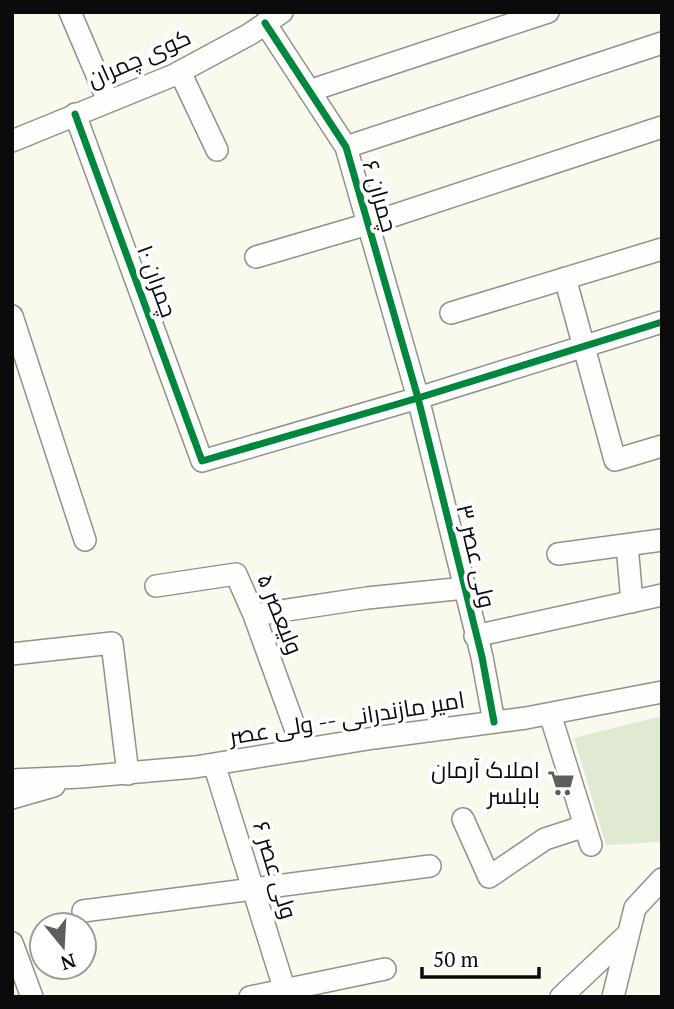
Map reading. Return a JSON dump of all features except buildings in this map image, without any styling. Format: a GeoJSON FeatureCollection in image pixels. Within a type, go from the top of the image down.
{"type":"FeatureCollection","features":[{"type":"Feature","properties":{"kind":"street"},"geometry":{"type":"LineString","coordinates":[[70,12],[108,101]]}},
{"type":"Feature","properties":{"kind":"street"},"geometry":{"type":"LineString","coordinates":[[309,91],[548,12]]}},
{"type":"Feature","properties":{"kind":"street","name":"کوی چمران"},"geometry":{"type":"LineString","coordinates":[[12,141],[180,72],[274,18]]}},
{"type":"Feature","properties":{"kind":"street","name":"چمران ۶"},"geometry":{"type":"LineString","coordinates":[[274,18],[309,91],[346,147],[418,398]]}},
{"type":"Feature","properties":{"kind":"street"},"geometry":{"type":"LineString","coordinates":[[346,147],[662,43]]}},
{"type":"Feature","properties":{"kind":"street"},"geometry":{"type":"LineString","coordinates":[[180,72],[217,150]]}},
{"type":"Feature","properties":{"kind":"street","name":"چمران ۱۰"},"geometry":{"type":"LineString","coordinates":[[75,114],[202,461],[418,398]]}},
{"type":"Feature","properties":{"kind":"street"},"geometry":{"type":"LineString","coordinates":[[256,257],[368,224],[662,127]]}},
{"type":"Feature","properties":{"kind":"street"},"geometry":{"type":"LineString","coordinates":[[451,313],[662,249]]}},
{"type":"Feature","properties":{"kind":"street"},"geometry":{"type":"LineString","coordinates":[[565,278],[615,460],[662,446]]}},
{"type":"Feature","properties":{"kind":"street"},"geometry":{"type":"LineString","coordinates":[[12,316],[85,540]]}},
{"type":"Feature","properties":{"kind":"street"},"geometry":{"type":"LineString","coordinates":[[418,398],[662,322]]}},
{"type":"Feature","properties":{"kind":"street","name":"ولی عصر ۳"},"geometry":{"type":"LineString","coordinates":[[418,398],[482,657],[494,722]]}},
{"type":"Feature","properties":{"kind":"street"},"geometry":{"type":"LineString","coordinates":[[558,554],[662,540]]}},
{"type":"Feature","properties":{"kind":"street"},"geometry":{"type":"LineString","coordinates":[[627,545],[632,602]]}},
{"type":"Feature","properties":{"kind":"street","name":"ولیعصر ۵"},"geometry":{"type":"LineString","coordinates":[[156,586],[236,574],[254,615],[303,750]]}},
{"type":"Feature","properties":{"kind":"street"},"geometry":{"type":"LineString","coordinates":[[254,615],[367,598],[465,588]]}},
{"type":"Feature","properties":{"kind":"street"},"geometry":{"type":"LineString","coordinates":[[475,636],[662,595]]}},
{"type":"Feature","properties":{"kind":"street"},"geometry":{"type":"LineString","coordinates":[[12,654],[112,643],[128,774]]}},
{"type":"Feature","properties":{"kind":"street","name":"امیر مازندرانی -- ولی عصر"},"geometry":{"type":"LineString","coordinates":[[81,777],[214,764],[550,714],[662,692]]}},
{"type":"Feature","properties":{"kind":"street"},"geometry":{"type":"LineString","coordinates":[[464,819],[489,877],[545,839],[588,836],[550,714]]}},
{"type":"Feature","properties":{"kind":"street","name":"ولی عصر ۶"},"geometry":{"type":"LineString","coordinates":[[214,764],[285,991]]}},
{"type":"Feature","properties":{"kind":"street"},"geometry":{"type":"LineString","coordinates":[[12,780],[81,777]]}},
{"type":"Feature","properties":{"kind":"street"},"geometry":{"type":"LineString","coordinates":[[12,798],[81,777]]}},
{"type":"Feature","properties":{"kind":"street"},"geometry":{"type":"LineString","coordinates":[[83,911],[430,866]]}},
{"type":"Feature","properties":{"kind":"street"},"geometry":{"type":"LineString","coordinates":[[613,997],[635,908],[662,879]]}},
{"type":"Feature","properties":{"kind":"street"},"geometry":{"type":"LineString","coordinates":[[561,997],[628,934]]}},
{"type":"Feature","properties":{"kind":"street"},"geometry":{"type":"LineString","coordinates":[[12,943],[32,997]]}},
{"type":"Feature","properties":{"kind":"street"},"geometry":{"type":"LineString","coordinates":[[250,997],[385,969]]}},
{"type":"Feature","properties":{"kind":"green space"},"geometry":{"type":"Polygon","coordinates":[[[662,716],[662,842],[606,845],[574,738],[662,716]]]}},
{"type":"Feature","properties":{"kind":"cycle path"},"geometry":{"type":"LineString","coordinates":[[265,23],[346,147],[418,398],[482,657],[494,722]]}},
{"type":"Feature","properties":{"kind":"cycle path"},"geometry":{"type":"LineString","coordinates":[[75,114],[202,461],[418,398],[662,322]]}},
{"type":"Feature","properties":{"kind":"place","name":"املاک آرمان بابلسر"},"geometry":{"type":"Point","coordinates":[561,783]}}]}
